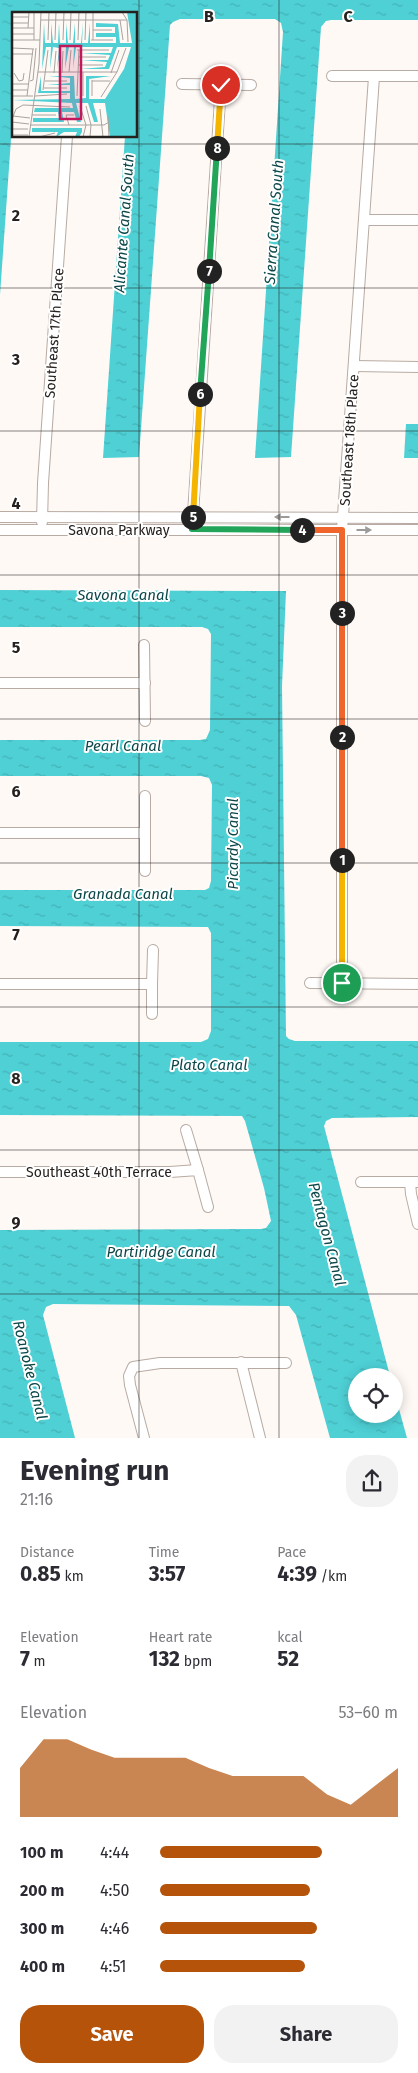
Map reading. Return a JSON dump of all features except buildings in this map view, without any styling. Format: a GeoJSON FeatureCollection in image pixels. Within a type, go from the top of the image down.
{"type":"FeatureCollection","features":[{"type":"Feature","properties":{"kind":"street"},"geometry":{"type":"LineString","coordinates":[[332,76],[418,76]]}},
{"type":"Feature","properties":{"kind":"street","name":"Southeast 18th Place"},"geometry":{"type":"LineString","coordinates":[[342,983],[342,530],[374,77]]}},
{"type":"Feature","properties":{"kind":"street"},"geometry":{"type":"LineString","coordinates":[[182,84],[251,85]]}},
{"type":"Feature","properties":{"kind":"street"},"geometry":{"type":"LineString","coordinates":[[192,529],[221,85]]}},
{"type":"Feature","properties":{"kind":"street","name":"Southeast 17th Place"},"geometry":{"type":"LineString","coordinates":[[42,530],[67,138]]}},
{"type":"Feature","properties":{"kind":"street"},"geometry":{"type":"LineString","coordinates":[[364,220],[418,220]]}},
{"type":"Feature","properties":{"kind":"street"},"geometry":{"type":"LineString","coordinates":[[354,366],[418,367]]}},
{"type":"Feature","properties":{"kind":"street","name":"Savona Parkway"},"geometry":{"type":"LineString","coordinates":[[0,517],[418,518]]}},
{"type":"Feature","properties":{"kind":"street","name":"Savona Parkway"},"geometry":{"type":"LineString","coordinates":[[0,530],[418,530]]}},
{"type":"Feature","properties":{"kind":"street"},"geometry":{"type":"LineString","coordinates":[[144,646],[145,721]]}},
{"type":"Feature","properties":{"kind":"street"},"geometry":{"type":"LineString","coordinates":[[0,683],[145,683]]}},
{"type":"Feature","properties":{"kind":"street"},"geometry":{"type":"LineString","coordinates":[[145,796],[145,871]]}},
{"type":"Feature","properties":{"kind":"street"},"geometry":{"type":"LineString","coordinates":[[0,833],[145,833]]}},
{"type":"Feature","properties":{"kind":"street"},"geometry":{"type":"LineString","coordinates":[[152,1014],[153,950]]}},
{"type":"Feature","properties":{"kind":"street"},"geometry":{"type":"LineString","coordinates":[[310,983],[418,984]]}},
{"type":"Feature","properties":{"kind":"street"},"geometry":{"type":"LineString","coordinates":[[0,984],[152,984]]}},
{"type":"Feature","properties":{"kind":"street"},"geometry":{"type":"LineString","coordinates":[[186,1130],[208,1207]]}},
{"type":"Feature","properties":{"kind":"street","name":"Southeast 40th Terrace"},"geometry":{"type":"LineString","coordinates":[[0,1172],[170,1172],[198,1170]]}},
{"type":"Feature","properties":{"kind":"street"},"geometry":{"type":"LineString","coordinates":[[361,1182],[414,1182],[418,1224]]}},
{"type":"Feature","properties":{"kind":"street"},"geometry":{"type":"LineString","coordinates":[[241,1362],[260,1438]]}},
{"type":"Feature","properties":{"kind":"street"},"geometry":{"type":"LineString","coordinates":[[144,1438],[130,1385],[129,1376],[133,1367],[160,1363],[286,1363]]}},
{"type":"Feature","properties":{"kind":"water"},"geometry":{"type":"Polygon","coordinates":[[[0,0],[418,0],[418,20],[331,20],[326,21],[321,27],[291,457],[255,458],[283,32],[281,23],[275,19],[180,19],[170,25],[139,457],[103,458],[125,138],[138,138],[138,12],[12,12],[12,125],[0,295],[0,0]]]}},
{"type":"Feature","properties":{"kind":"water"},"geometry":{"type":"Polygon","coordinates":[[[406,424],[418,424],[418,458],[404,458],[406,424]]]}},
{"type":"Feature","properties":{"kind":"water"},"geometry":{"type":"Polygon","coordinates":[[[0,590],[286,591],[282,686],[286,1036],[295,1041],[418,1041],[418,1117],[332,1118],[326,1121],[324,1126],[388,1368],[348,1368],[348,1423],[403,1423],[407,1438],[330,1438],[296,1315],[289,1306],[53,1304],[46,1307],[43,1315],[75,1438],[0,1438],[0,1230],[261,1229],[266,1228],[271,1221],[264,1188],[242,1116],[0,1115],[0,1042],[201,1042],[208,1039],[211,1031],[211,933],[208,927],[0,926],[0,890],[205,890],[209,888],[211,881],[212,785],[209,778],[201,776],[0,776],[0,740],[206,739],[210,730],[211,634],[208,629],[202,627],[0,627],[0,590]]]}},
{"type":"Feature","properties":{"kind":"route"},"geometry":{"type":"LineString","coordinates":[[221,85],[192,529],[342,530],[342,983]]}},
{"type":"Feature","properties":{"kind":"water label","name":"Sierra Canal South"},"geometry":{"type":"Point","coordinates":[274,222]}},
{"type":"Feature","properties":{"kind":"water label","name":"Alicante Canal South"},"geometry":{"type":"Point","coordinates":[124,223]}},
{"type":"Feature","properties":{"kind":"water label","name":"Savona Canal"},"geometry":{"type":"Point","coordinates":[123,595]}},
{"type":"Feature","properties":{"kind":"water label","name":"Pearl Canal"},"geometry":{"type":"Point","coordinates":[123,746]}},
{"type":"Feature","properties":{"kind":"water label","name":"Picardy Canal"},"geometry":{"type":"Point","coordinates":[233,844]}},
{"type":"Feature","properties":{"kind":"water label","name":"Granada Canal"},"geometry":{"type":"Point","coordinates":[123,894]}},
{"type":"Feature","properties":{"kind":"water label","name":"Plato Canal"},"geometry":{"type":"Point","coordinates":[209,1065]}},
{"type":"Feature","properties":{"kind":"water label","name":"Pentagon Canal"},"geometry":{"type":"Point","coordinates":[327,1234]}},
{"type":"Feature","properties":{"kind":"water label","name":"Partiridge Canal"},"geometry":{"type":"Point","coordinates":[161,1252]}},
{"type":"Feature","properties":{"kind":"water label","name":"Roanoke Canal"},"geometry":{"type":"Point","coordinates":[30,1370]}}]}
